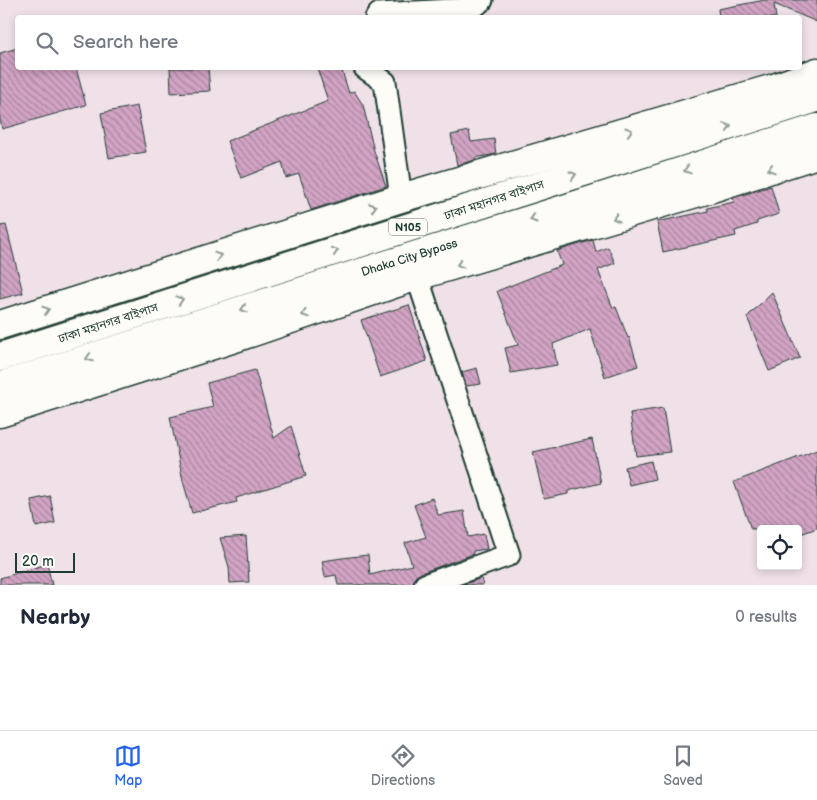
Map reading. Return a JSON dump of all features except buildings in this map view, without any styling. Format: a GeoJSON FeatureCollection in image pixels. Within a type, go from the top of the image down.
{"type":"FeatureCollection","features":[{"type":"Feature","properties":{"kind":"main road"},"geometry":{"type":"LineString","coordinates":[[0,325],[401,198],[774,88],[817,72]]}},
{"type":"Feature","properties":{"kind":"main road","name":"ঢাকা মহানগর বাইপাস"},"geometry":{"type":"LineString","coordinates":[[0,358],[817,98]]}},
{"type":"Feature","properties":{"kind":"main road","name":"Dhaka City Bypass"},"geometry":{"type":"LineString","coordinates":[[0,386],[817,128]]}},
{"type":"Feature","properties":{"kind":"main road"},"geometry":{"type":"LineString","coordinates":[[0,413],[238,337],[417,276],[706,190],[817,154]]}},
{"type":"Feature","properties":{"kind":"street"},"geometry":{"type":"LineString","coordinates":[[378,15],[471,10],[482,0]]}},
{"type":"Feature","properties":{"kind":"street"},"geometry":{"type":"LineString","coordinates":[[368,70],[385,82],[401,198]]}},
{"type":"Feature","properties":{"kind":"street"},"geometry":{"type":"LineString","coordinates":[[417,276],[509,555],[425,585]]}}]}
